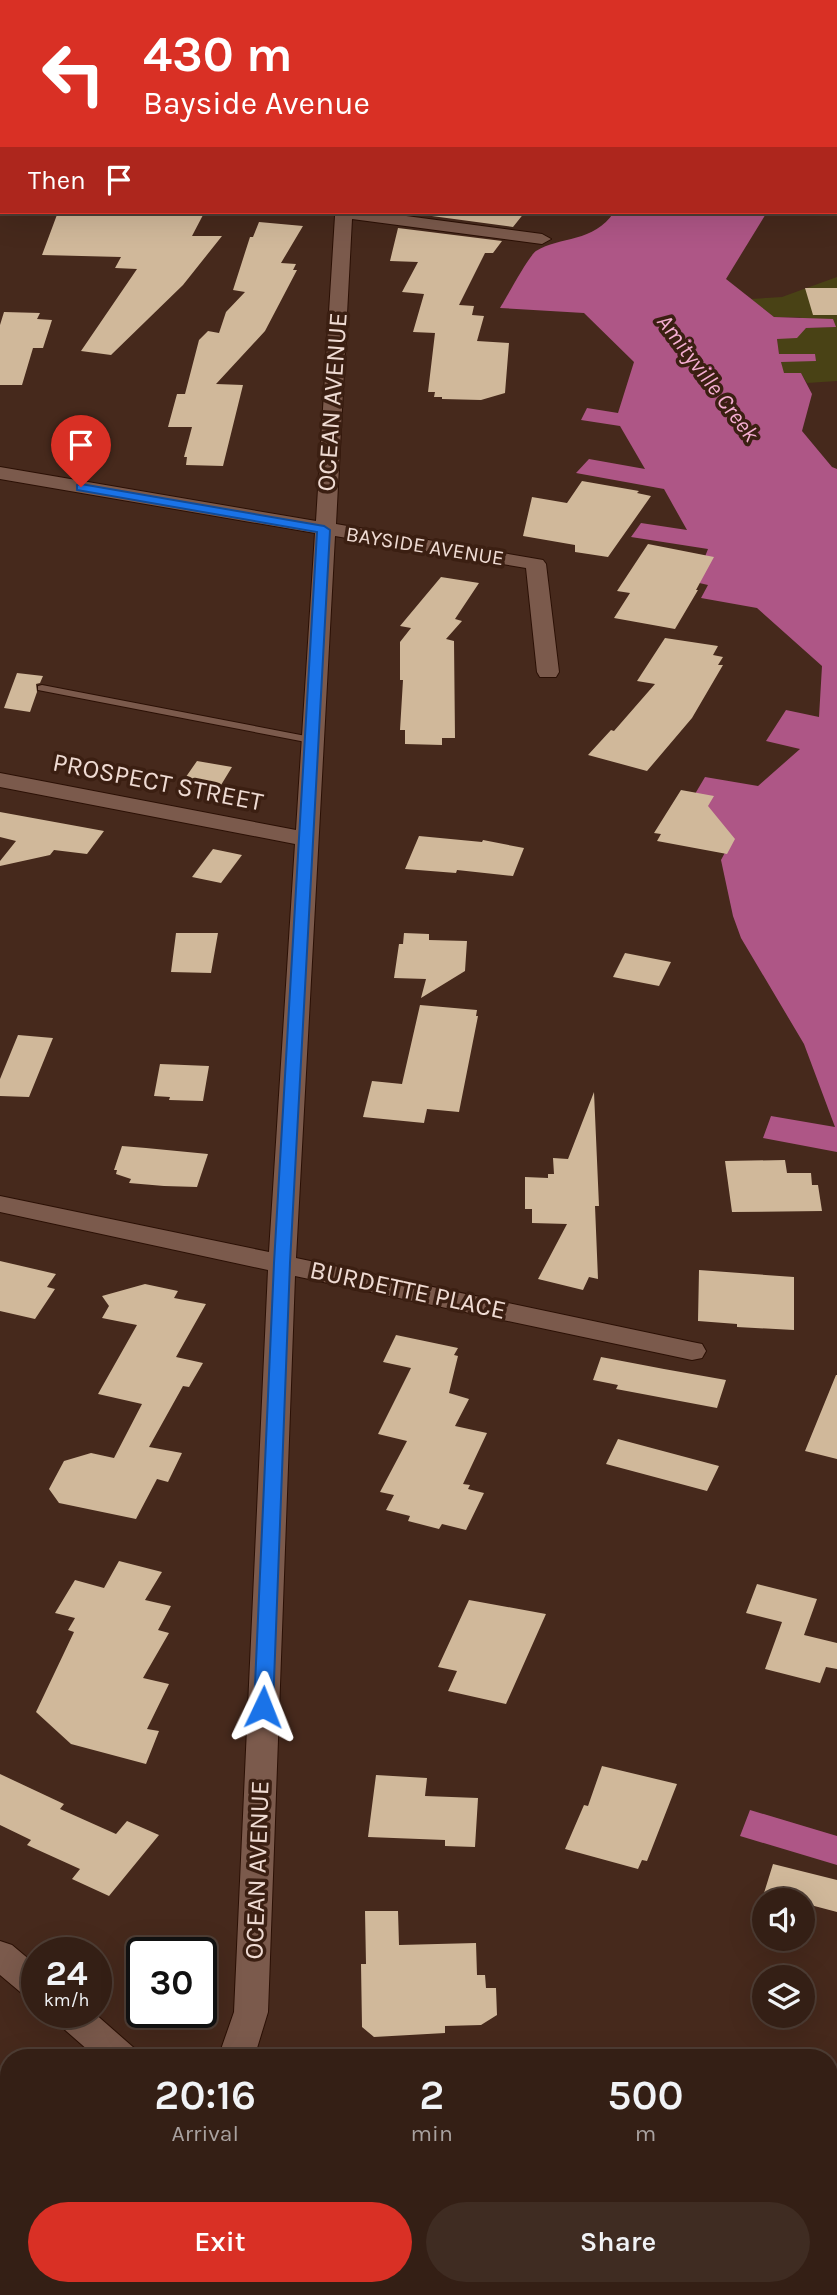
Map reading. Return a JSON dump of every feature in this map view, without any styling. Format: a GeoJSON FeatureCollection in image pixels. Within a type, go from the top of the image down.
{"type":"FeatureCollection","features":[{"type":"Feature","properties":{"kind":"street","name":"OCEAN AVENUE"},"geometry":{"type":"LineString","coordinates":[[239,2049],[251,2012],[282,1263],[342,214]]}},
{"type":"Feature","properties":{"kind":"street"},"geometry":{"type":"LineString","coordinates":[[357,214],[542,239]]}},
{"type":"Feature","properties":{"kind":"street","name":"BAYSIDE AVENUE"},"geometry":{"type":"LineString","coordinates":[[0,473],[536,564],[548,672]]}},
{"type":"Feature","properties":{"kind":"street","name":"PROSPECT STREET"},"geometry":{"type":"LineString","coordinates":[[0,779],[306,839]]}},
{"type":"Feature","properties":{"kind":"street","name":"BURDETTE PLACE"},"geometry":{"type":"LineString","coordinates":[[0,1204],[692,1351]]}},
{"type":"Feature","properties":{"kind":"street"},"geometry":{"type":"LineString","coordinates":[[0,1955],[21,1973]]}},
{"type":"Feature","properties":{"kind":"street"},"geometry":{"type":"LineString","coordinates":[[87,2028],[111,2049]]}},
{"type":"Feature","properties":{"kind":"lane"},"geometry":{"type":"LineString","coordinates":[[42,688],[311,740]]}},
{"type":"Feature","properties":{"kind":"shaded area"},"geometry":{"type":"Polygon","coordinates":[[[837,277],[837,381],[807,383],[801,373],[783,373],[781,361],[816,361],[814,354],[779,354],[777,338],[806,328],[835,327],[799,317],[774,317],[751,299],[782,297],[837,277]]]}},
{"type":"Feature","properties":{"kind":"water","name":"Amityville Creek"},"geometry":{"type":"Polygon","coordinates":[[[612,214],[766,214],[726,279],[774,317],[833,319],[836,327],[806,328],[797,338],[777,339],[779,354],[815,354],[816,361],[781,362],[784,373],[801,373],[812,394],[802,431],[832,467],[837,469],[837,1152],[763,1138],[771,1116],[835,1127],[804,1044],[741,938],[733,916],[721,860],[729,845],[695,794],[705,777],[758,786],[800,749],[766,741],[786,710],[819,717],[822,666],[757,608],[701,598],[708,585],[695,582],[708,549],[631,537],[641,523],[687,530],[664,489],[576,473],[589,459],[645,469],[620,426],[581,420],[587,408],[618,413],[634,362],[584,313],[500,308],[536,251],[587,234],[606,222],[612,214]]]}},
{"type":"Feature","properties":{"kind":"water"},"geometry":{"type":"Polygon","coordinates":[[[750,1810],[837,1836],[837,1865],[740,1836],[750,1810]]]}},
{"type":"Feature","properties":{"kind":"building"},"geometry":{"type":"Polygon","coordinates":[[[57,214],[203,215],[192,236],[222,236],[183,285],[111,355],[81,351],[137,269],[115,268],[121,257],[42,255],[57,214]]]}},
{"type":"Feature","properties":{"kind":"building"},"geometry":{"type":"Polygon","coordinates":[[[417,214],[523,214],[513,227],[417,214]]]}},
{"type":"Feature","properties":{"kind":"building"},"geometry":{"type":"Polygon","coordinates":[[[259,222],[303,226],[281,263],[296,264],[293,270],[297,270],[265,331],[216,384],[243,385],[223,466],[186,465],[187,457],[184,457],[192,427],[168,427],[177,394],[185,394],[199,340],[208,331],[219,333],[226,312],[245,292],[233,290],[250,237],[253,237],[259,222]]]}},
{"type":"Feature","properties":{"kind":"building"},"geometry":{"type":"Polygon","coordinates":[[[398,228],[502,241],[493,253],[485,253],[459,305],[474,306],[472,315],[484,316],[477,341],[509,343],[505,393],[481,400],[442,399],[434,397],[435,392],[428,392],[435,333],[413,332],[424,294],[402,292],[418,262],[390,261],[398,228]]]}},
{"type":"Feature","properties":{"kind":"building"},"geometry":{"type":"Polygon","coordinates":[[[805,288],[837,288],[837,315],[813,315],[805,288]]]}},
{"type":"Feature","properties":{"kind":"building"},"geometry":{"type":"Polygon","coordinates":[[[4,312],[40,313],[37,319],[52,320],[43,348],[33,348],[22,385],[0,385],[0,325],[4,312]]]}},
{"type":"Feature","properties":{"kind":"building"},"geometry":{"type":"Polygon","coordinates":[[[582,481],[639,491],[637,493],[651,496],[608,557],[575,552],[575,545],[523,536],[532,497],[567,503],[582,481]]]}},
{"type":"Feature","properties":{"kind":"building"},"geometry":{"type":"Polygon","coordinates":[[[648,544],[714,557],[675,629],[614,618],[630,593],[617,591],[648,544]]]}},
{"type":"Feature","properties":{"kind":"building"},"geometry":{"type":"Polygon","coordinates":[[[441,577],[479,583],[455,619],[462,621],[446,639],[454,641],[455,738],[442,738],[442,745],[405,744],[405,730],[400,730],[403,680],[400,680],[400,642],[411,628],[400,626],[441,577]]]}},
{"type":"Feature","properties":{"kind":"building"},"geometry":{"type":"Polygon","coordinates":[[[665,638],[718,646],[713,655],[723,657],[718,665],[723,665],[692,718],[647,771],[588,755],[611,730],[614,731],[655,684],[637,681],[665,638]]]}},
{"type":"Feature","properties":{"kind":"building"},"geometry":{"type":"Polygon","coordinates":[[[17,673],[43,676],[40,683],[36,684],[37,692],[30,712],[4,708],[17,673]]]}},
{"type":"Feature","properties":{"kind":"building"},"geometry":{"type":"Polygon","coordinates":[[[197,761],[232,767],[218,790],[181,784],[197,761]]]}},
{"type":"Feature","properties":{"kind":"building"},"geometry":{"type":"Polygon","coordinates":[[[681,790],[714,796],[708,806],[735,839],[727,854],[657,841],[661,834],[654,833],[681,790]]]}},
{"type":"Feature","properties":{"kind":"building"},"geometry":{"type":"Polygon","coordinates":[[[0,812],[104,831],[87,854],[54,850],[50,855],[0,866],[0,861],[16,841],[0,837],[0,812]]]}},
{"type":"Feature","properties":{"kind":"building"},"geometry":{"type":"Polygon","coordinates":[[[419,836],[483,840],[524,848],[513,876],[457,870],[456,873],[405,869],[419,836]]]}},
{"type":"Feature","properties":{"kind":"building"},"geometry":{"type":"Polygon","coordinates":[[[213,849],[242,855],[221,883],[192,877],[213,849]]]}},
{"type":"Feature","properties":{"kind":"building"},"geometry":{"type":"Polygon","coordinates":[[[176,933],[218,933],[211,973],[171,972],[176,933]]]}},
{"type":"Feature","properties":{"kind":"building"},"geometry":{"type":"Polygon","coordinates":[[[404,933],[429,934],[429,940],[467,941],[465,971],[421,998],[426,979],[394,978],[399,944],[403,944],[404,933]]]}},
{"type":"Feature","properties":{"kind":"building"},"geometry":{"type":"Polygon","coordinates":[[[625,953],[671,962],[659,986],[613,977],[625,953]]]}},
{"type":"Feature","properties":{"kind":"building"},"geometry":{"type":"Polygon","coordinates":[[[420,1005],[477,1010],[459,1112],[427,1109],[424,1123],[363,1117],[372,1081],[402,1084],[420,1005]]]}},
{"type":"Feature","properties":{"kind":"building"},"geometry":{"type":"Polygon","coordinates":[[[18,1035],[53,1038],[29,1097],[0,1096],[0,1079],[18,1035]]]}},
{"type":"Feature","properties":{"kind":"building"},"geometry":{"type":"Polygon","coordinates":[[[160,1064],[209,1066],[203,1101],[169,1100],[170,1097],[154,1096],[160,1064]]]}},
{"type":"Feature","properties":{"kind":"building"},"geometry":{"type":"Polygon","coordinates":[[[594,1092],[599,1206],[595,1206],[598,1279],[589,1277],[583,1290],[538,1279],[567,1224],[532,1223],[532,1209],[525,1209],[525,1177],[548,1178],[548,1174],[554,1174],[553,1158],[568,1159],[594,1092]]]}},
{"type":"Feature","properties":{"kind":"building"},"geometry":{"type":"Polygon","coordinates":[[[122,1146],[208,1154],[197,1187],[129,1183],[131,1179],[116,1174],[117,1170],[114,1170],[122,1146]]]}},
{"type":"Feature","properties":{"kind":"building"},"geometry":{"type":"Polygon","coordinates":[[[785,1160],[787,1173],[811,1173],[812,1185],[818,1185],[822,1211],[732,1212],[725,1161],[785,1160]]]}},
{"type":"Feature","properties":{"kind":"building"},"geometry":{"type":"Polygon","coordinates":[[[0,1261],[56,1274],[47,1287],[55,1289],[35,1319],[0,1311],[0,1261]]]}},
{"type":"Feature","properties":{"kind":"building"},"geometry":{"type":"Polygon","coordinates":[[[699,1270],[794,1277],[794,1330],[737,1327],[737,1324],[698,1321],[699,1270]]]}},
{"type":"Feature","properties":{"kind":"building"},"geometry":{"type":"Polygon","coordinates":[[[145,1284],[178,1291],[174,1298],[206,1304],[176,1357],[203,1363],[189,1387],[183,1386],[149,1447],[182,1453],[168,1482],[157,1479],[136,1519],[59,1503],[49,1489],[64,1461],[91,1453],[114,1458],[142,1404],[98,1394],[137,1325],[102,1318],[109,1306],[102,1296],[145,1284]]]}},
{"type":"Feature","properties":{"kind":"building"},"geometry":{"type":"Polygon","coordinates":[[[396,1335],[458,1348],[454,1355],[458,1356],[449,1393],[469,1399],[455,1426],[487,1433],[463,1484],[470,1485],[468,1489],[484,1493],[466,1530],[442,1524],[439,1529],[408,1521],[410,1516],[386,1510],[394,1495],[380,1492],[407,1441],[378,1434],[411,1368],[383,1362],[396,1335]]]}},
{"type":"Feature","properties":{"kind":"building"},"geometry":{"type":"Polygon","coordinates":[[[601,1357],[726,1380],[717,1408],[616,1389],[618,1385],[593,1380],[601,1357]]]}},
{"type":"Feature","properties":{"kind":"building"},"geometry":{"type":"Polygon","coordinates":[[[837,1375],[837,1459],[805,1451],[837,1375]]]}},
{"type":"Feature","properties":{"kind":"building"},"geometry":{"type":"Polygon","coordinates":[[[618,1439],[719,1466],[707,1491],[606,1464],[618,1439]]]}},
{"type":"Feature","properties":{"kind":"building"},"geometry":{"type":"Polygon","coordinates":[[[119,1561],[162,1572],[145,1600],[171,1606],[158,1630],[169,1633],[143,1678],[169,1684],[147,1729],[159,1731],[146,1764],[71,1744],[36,1712],[74,1632],[68,1630],[75,1618],[55,1613],[75,1580],[104,1588],[119,1561]]]}},
{"type":"Feature","properties":{"kind":"building"},"geometry":{"type":"Polygon","coordinates":[[[757,1584],[817,1599],[804,1635],[837,1643],[837,1669],[826,1667],[820,1683],[765,1669],[782,1622],[746,1613],[757,1584]]]}},
{"type":"Feature","properties":{"kind":"building"},"geometry":{"type":"Polygon","coordinates":[[[469,1600],[546,1614],[506,1704],[448,1691],[457,1671],[438,1667],[469,1600]]]}},
{"type":"Feature","properties":{"kind":"building"},"geometry":{"type":"Polygon","coordinates":[[[602,1766],[677,1784],[647,1861],[642,1860],[638,1869],[565,1849],[584,1805],[588,1806],[602,1766]]]}},
{"type":"Feature","properties":{"kind":"building"},"geometry":{"type":"Polygon","coordinates":[[[0,1774],[64,1804],[60,1809],[116,1834],[127,1821],[159,1835],[109,1896],[72,1879],[80,1869],[27,1845],[31,1840],[0,1825],[0,1774]]]}},
{"type":"Feature","properties":{"kind":"building"},"geometry":{"type":"Polygon","coordinates":[[[376,1775],[427,1778],[425,1796],[478,1798],[475,1847],[445,1846],[445,1840],[368,1837],[376,1775]]]}},
{"type":"Feature","properties":{"kind":"building"},"geometry":{"type":"Polygon","coordinates":[[[773,1864],[837,1880],[837,1912],[815,1906],[815,1888],[766,1888],[773,1864]]]}},
{"type":"Feature","properties":{"kind":"building"},"geometry":{"type":"Polygon","coordinates":[[[365,1911],[398,1911],[399,1945],[476,1943],[477,1975],[485,1975],[486,1988],[496,1988],[497,2015],[481,2025],[445,2026],[445,2033],[374,2037],[362,2027],[361,1964],[366,1964],[365,1911]]]}},
{"type":"Feature","properties":{"kind":"route"},"geometry":{"type":"LineString","coordinates":[[81,487],[324,530],[282,1263],[263,1707]]}}]}
